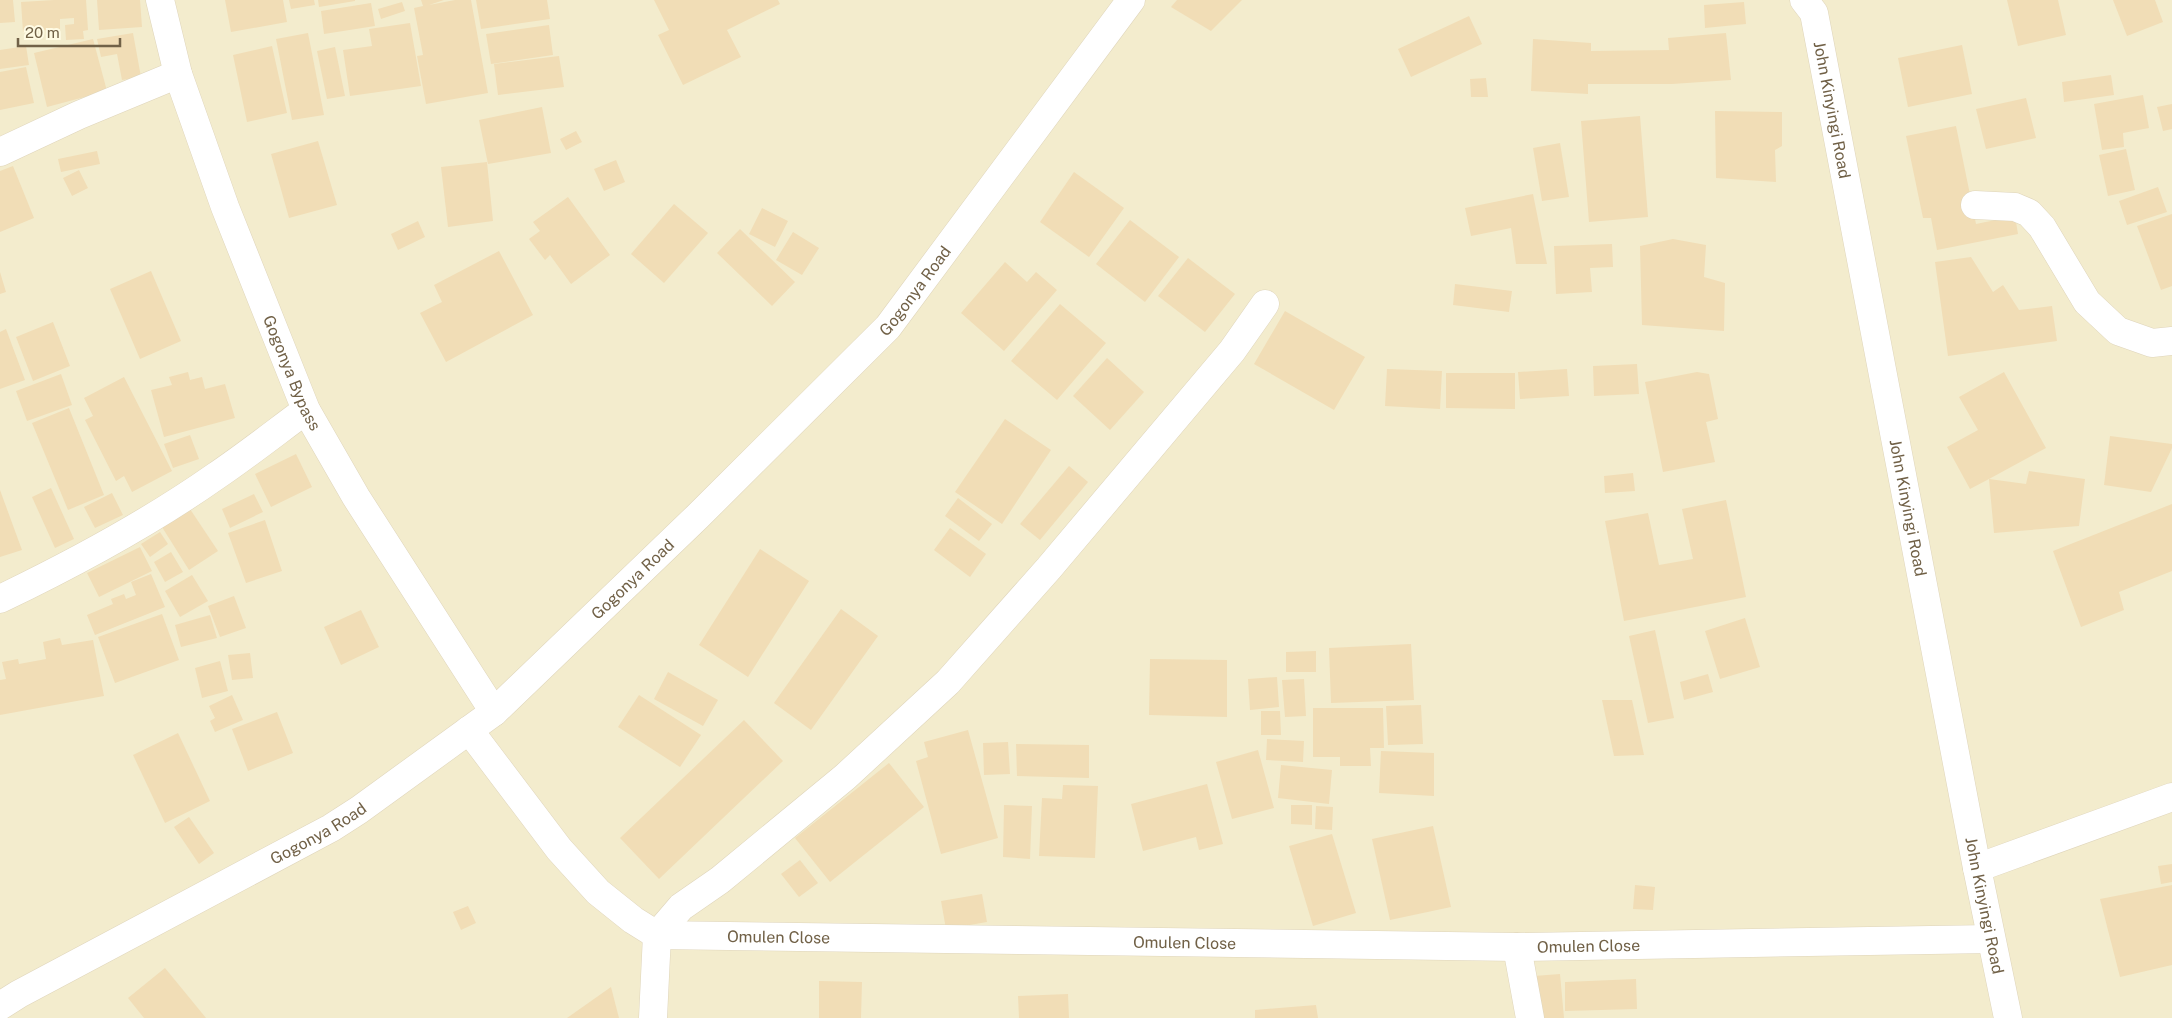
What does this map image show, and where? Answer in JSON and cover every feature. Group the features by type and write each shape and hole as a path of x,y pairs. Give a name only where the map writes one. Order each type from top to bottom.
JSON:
{"street":[{"name":"Gogonya Bypass","path":"160,0 178,74 225,207 306,410 356,497 494,712"},
{"name":"Gogonya Road","path":"0,1006 18,994 330,828 494,712 697,518 888,327 1131,0"},
{"name":"John Kinyingi Road","path":"1804,0 1814,13 1977,868 2008,1018"},
{"path":"0,152 79,115 178,74"},
{"path":"1975,206 2015,208 2029,213 2042,227 2087,302 2118,331 2152,343 2172,341"},
{"path":"653,1018 657,934 681,907 720,880 846,777 948,682 1050,568 1232,351 1265,304"},
{"path":"0,598 45,577 147,521 216,477 306,410"},
{"name":"Omulen Close","path":"469,730 559,849 598,892 633,920 657,934 1518,947 1991,938"},
{"path":"1977,868 2172,797"},
{"path":"1518,947 1530,1018"}],"shaded area":[{"path":"0,0 2172,0 2172,1018 0,1018"}],"building":[{"path":"0,0 13,0 15,22 0,23"},
{"path":"86,0 88,30 83,31 84,39 66,40 65,25 74,24 74,18 60,19 60,29 23,32 21,2"},
{"path":"97,0 140,0 142,27 99,30"},
{"path":"225,0 283,0 287,22 231,32"},
{"path":"289,0 314,0 315,5 291,9"},
{"path":"318,0 355,0 355,1 319,7"},
{"path":"421,0 444,0 429,5 455,0 471,0 488,93 426,104 417,56 423,55 414,8 423,6"},
{"path":"476,0 547,0 550,19 481,29"},
{"path":"654,0 778,0 780,4 727,30 741,57 683,85 658,35 669,30"},
{"path":"1177,0 1242,0 1211,31 1171,7"},
{"path":"2007,0 2058,0 2066,35 2018,46"},
{"path":"2113,0 2155,0 2163,22 2127,36"},
{"path":"402,2 405,11 381,19 378,9"},
{"path":"1744,2 1746,24 1705,28 1704,5"},
{"path":"371,3 375,26 324,34 321,11"},
{"path":"1469,16 1482,44 1411,77 1398,49"},
{"path":"410,23 421,86 350,96 343,50 372,46 369,29"},
{"path":"549,25 553,55 491,64 486,34"},
{"path":"133,33 141,77 122,80 117,54 101,57 97,39"},
{"path":"308,33 324,115 292,120 276,39"},
{"path":"1726,33 1731,80 1672,84 1588,84 1588,94 1531,91 1533,39 1591,43 1591,51 1669,50 1668,38"},
{"path":"93,39 107,91 47,107 34,53"},
{"path":"1962,45 1972,94 1908,107 1898,58"},
{"path":"26,46 29,65 0,69 0,50"},
{"path":"272,46 287,113 247,122 233,55"},
{"path":"335,47 345,96 327,99 317,51"},
{"path":"559,56 564,87 498,95 494,64"},
{"path":"26,67 34,103 0,110 0,72"},
{"path":"2111,75 2114,95 2064,102 2062,82"},
{"path":"1486,78 1488,97 1471,97 1470,79"},
{"path":"2143,95 2149,128 2123,133 2124,147 2102,150 2094,104"},
{"path":"2026,98 2036,138 1986,149 1976,109"},
{"path":"2172,104 2172,129 2163,131 2157,107"},
{"path":"542,107 551,153 488,164 479,120"},
{"path":"1715,111 1782,112 1782,146 1775,150 1776,182 1716,178"},
{"path":"1640,116 1648,217 1589,222 1581,121"},
{"path":"1956,126 1976,224 2015,216 2018,234 1937,250 1931,218 1923,218 1906,136"},
{"path":"576,131 582,142 566,150 560,139"},
{"path":"318,141 337,205 289,218 271,154"},
{"path":"1560,143 1569,197 1542,201 1533,148"},
{"path":"2126,149 2135,190 2108,196 2099,155"},
{"path":"97,151 100,164 61,172 58,159"},
{"path":"616,160 625,182 604,191 594,169"},
{"path":"487,162 493,221 448,227 441,167"},
{"path":"13,166 34,218 0,232 0,171"},
{"path":"79,170 88,188 72,196 63,178"},
{"path":"1074,172 1124,208 1089,257 1040,222"},
{"path":"2158,187 2167,212 2127,225 2119,201"},
{"path":"1533,194 1547,264 1516,264 1511,228 1471,236 1465,208"},
{"path":"568,197 610,255 571,284 550,255 545,260 529,239 540,231 533,222"},
{"path":"674,204 708,233 664,283 631,254"},
{"path":"762,208 788,221 775,247 749,234"},
{"path":"2172,214 2172,286 2161,290 2137,226"},
{"path":"1130,220 1179,257 1145,302 1096,264"},
{"path":"418,221 425,237 398,250 391,234"},
{"path":"740,229 795,282 772,306 717,253"},
{"path":"793,232 819,248 802,275 776,260"},
{"path":"1673,239 1706,245 1704,277 1725,283 1724,331 1642,325 1640,246"},
{"path":"1612,244 1613,267 1590,268 1592,292 1556,294 1554,246"},
{"path":"499,251 533,315 446,362 420,313 442,302 434,285"},
{"path":"1971,257 1993,292 2003,285 2019,310 2052,306 2057,341 1948,356 1935,262"},
{"path":"1188,258 1235,294 1205,332 1158,296"},
{"path":"1005,262 1027,282 1036,272 1057,290 1004,351 961,313"},
{"path":"151,271 181,341 140,359 110,289"},
{"path":"0,272 6,292 0,294"},
{"path":"1455,284 1512,291 1509,312 1453,305"},
{"path":"1060,304 1106,343 1057,400 1011,361"},
{"path":"1285,311 1365,357 1334,410 1254,364"},
{"path":"53,322 70,366 33,381 16,337"},
{"path":"6,329 25,380 0,389 0,332"},
{"path":"1107,358 1144,392 1110,430 1073,396"},
{"path":"1637,364 1639,394 1594,396 1593,366"},
{"path":"1387,369 1442,371 1440,409 1385,406"},
{"path":"1567,369 1569,396 1520,399 1518,372"},
{"path":"188,372 190,380 202,377 205,389 225,384 235,418 164,437 151,390 172,385 169,377"},
{"path":"1697,372 1709,374 1718,419 1706,422 1715,462 1663,472 1645,382"},
{"path":"2004,372 2046,448 1970,489 1947,447 1978,430 1959,397"},
{"path":"1446,373 1515,373 1515,409 1446,408"},
{"path":"61,374 72,405 27,421 16,391"},
{"path":"124,377 172,471 132,492 124,476 116,481 85,420 93,416 84,398"},
{"path":"69,408 104,495 68,510 32,423"},
{"path":"1005,419 1051,450 1002,524 955,492"},
{"path":"190,435 199,459 173,468 164,444"},
{"path":"2110,436 2172,444 2172,448 2151,492 2104,485"},
{"path":"296,454 312,487 271,507 255,474"},
{"path":"1069,466 1088,482 1040,540 1020,524"},
{"path":"2029,471 2085,479 2079,526 1994,533 1989,479 2026,484"},
{"path":"1633,473 1635,491 1605,493 1604,476"},
{"path":"51,488 74,539 55,548 32,497"},
{"path":"0,490 22,550 0,557"},
{"path":"112,493 123,515 95,528 84,507"},
{"path":"254,494 263,512 230,528 222,509"},
{"path":"958,498 992,524 979,541 945,516"},
{"path":"1726,500 1746,597 1624,621 1605,521 1648,513 1659,565 1693,559 1682,509"},
{"path":"2172,504 2172,571 2119,592 2124,610 2081,627 2053,551"},
{"path":"190,509 218,551 189,570 162,527"},
{"path":"265,520 282,571 246,583 228,533"},
{"path":"950,528 986,554 970,577 934,550"},
{"path":"160,532 168,544 150,557 141,544"},
{"path":"140,547 152,571 99,597 87,573"},
{"path":"760,549 809,581 748,677 699,645"},
{"path":"171,552 183,572 165,582 154,562"},
{"path":"151,574 165,607 95,635 87,615 113,604 111,599 124,594 126,599 136,595 131,582"},
{"path":"192,575 208,601 180,617 165,591"},
{"path":"234,596 246,628 220,637 208,606"},
{"path":"841,609 878,636 811,730 774,703"},
{"path":"361,610 379,647 341,665 324,627"},
{"path":"162,614 179,660 115,683 98,637"},
{"path":"210,615 217,638 181,647 175,625"},
{"path":"1745,618 1760,667 1720,679 1705,631"},
{"path":"1655,630 1674,718 1648,723 1629,636"},
{"path":"60,638 62,645 93,640 104,696 0,715 0,680 6,679 2,662 18,659 19,664 46,659 43,642"},
{"path":"1411,644 1414,700 1331,703 1329,648"},
{"path":"1316,651 1316,672 1286,672 1286,652"},
{"path":"250,653 253,678 232,680 228,655"},
{"path":"1150,659 1227,660 1227,717 1149,715"},
{"path":"220,661 228,691 202,698 195,668"},
{"path":"668,672 718,700 703,726 654,699"},
{"path":"1708,674 1713,692 1684,700 1680,682"},
{"path":"1277,677 1279,707 1250,710 1248,679"},
{"path":"1304,679 1306,716 1285,717 1282,680"},
{"path":"232,695 243,720 215,732 210,721 215,718 209,706"},
{"path":"639,695 701,735 680,767 618,727"},
{"path":"1602,700 1632,700 1644,755 1614,756"},
{"path":"1421,705 1423,744 1388,745 1386,706"},
{"path":"1313,708 1383,708 1384,748 1370,748 1371,766 1340,766 1340,757 1313,757"},
{"path":"1261,711 1280,711 1281,735 1261,735"},
{"path":"277,712 293,753 248,771 232,729"},
{"path":"744,720 783,761 659,879 620,838"},
{"path":"968,730 998,838 941,854 916,761 928,757 924,742"},
{"path":"178,733 210,801 165,823 133,755"},
{"path":"1267,739 1304,741 1303,762 1266,760"},
{"path":"1008,742 1010,774 984,775 983,743"},
{"path":"1016,744 1089,745 1089,778 1017,776"},
{"path":"1258,750 1274,808 1232,819 1216,762"},
{"path":"1381,751 1434,753 1434,796 1379,793"},
{"path":"889,763 924,807 830,882 795,838"},
{"path":"1281,765 1332,770 1329,804 1278,798"},
{"path":"1207,784 1223,844 1199,850 1196,837 1143,851 1131,804"},
{"path":"1063,785 1098,786 1095,858 1039,856 1042,798 1062,799"},
{"path":"1004,805 1032,806 1030,859 1003,857"},
{"path":"1291,805 1312,805 1312,825 1291,824"},
{"path":"1316,806 1333,807 1332,830 1315,829"},
{"path":"189,817 214,853 199,864 174,827"},
{"path":"1433,826 1451,907 1390,920 1372,839"},
{"path":"1332,834 1356,913 1313,926 1289,846"},
{"path":"800,860 818,883 799,897 781,874"},
{"path":"2172,864 2172,882 2161,884 2158,866"},
{"path":"1635,885 1655,887 1653,910 1633,909"},
{"path":"2172,885 2172,965 2120,977 2100,899"},
{"path":"982,894 987,922 946,929 941,901"},
{"path":"468,906 476,923 461,930 453,912"},
{"path":"165,968 206,1018 144,1018 128,998"},
{"path":"1560,974 1564,1018 1538,1018 1534,976"},
{"path":"1636,979 1637,1009 1565,1011 1565,982"},
{"path":"819,981 862,982 861,1018 819,1018"},
{"path":"611,987 619,1018 567,1018"},
{"path":"1068,994 1069,1018 1019,1018 1018,996"},
{"path":"1316,1005 1318,1018 1255,1018 1255,1010"}]}
